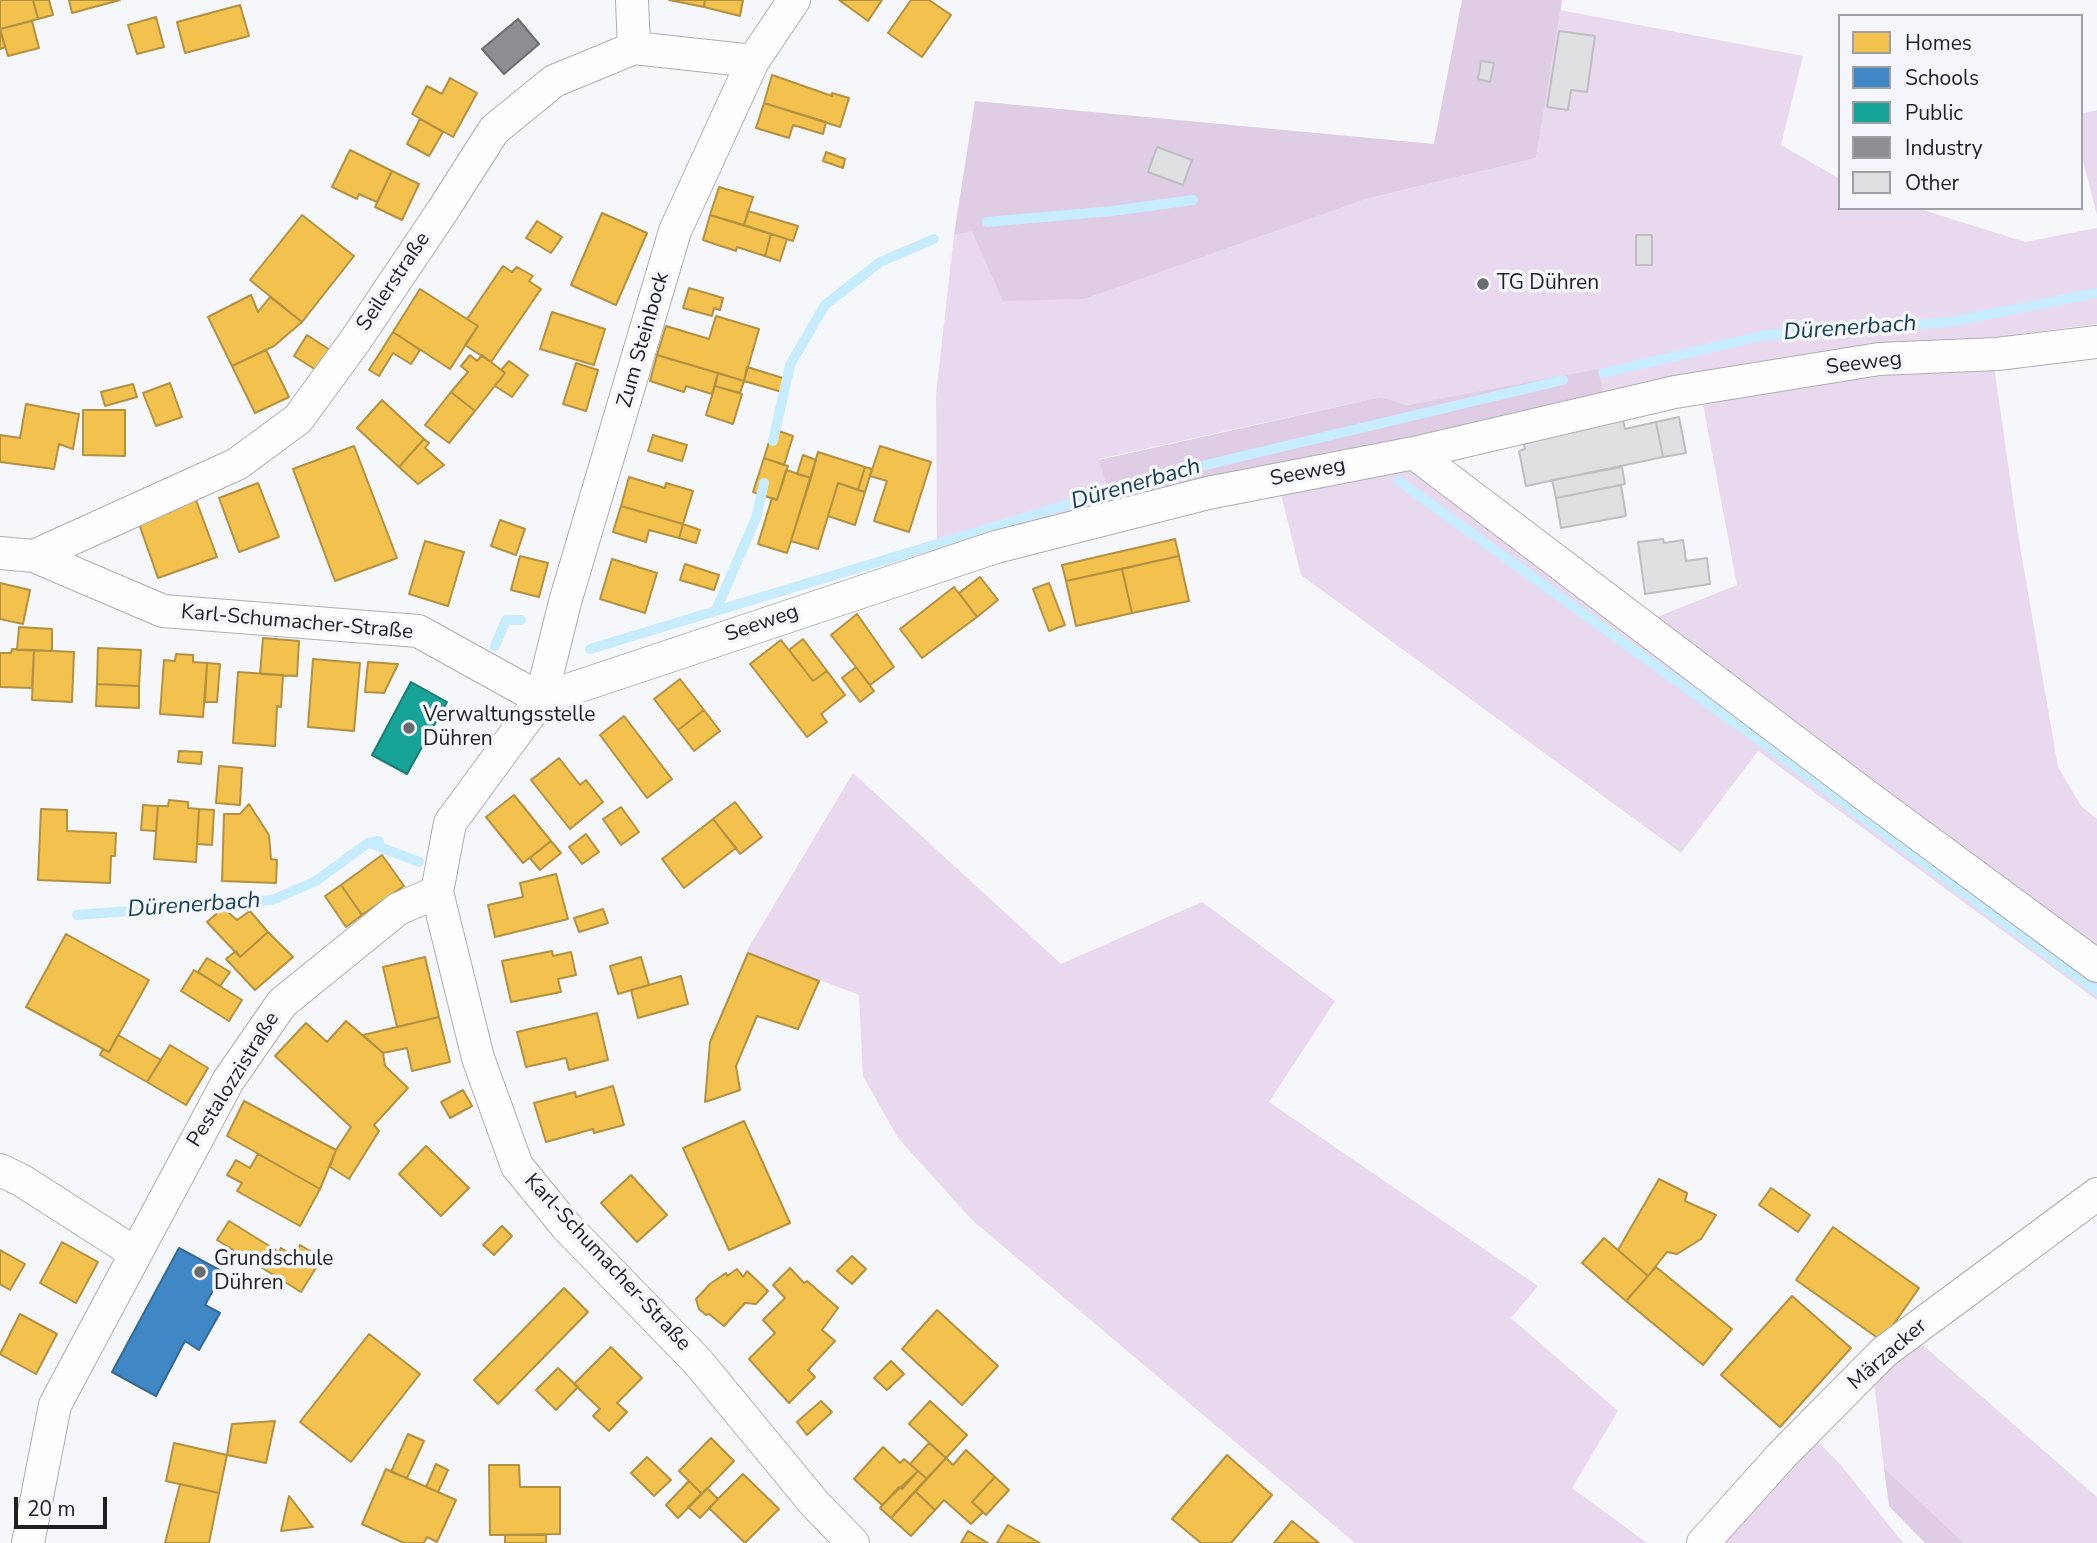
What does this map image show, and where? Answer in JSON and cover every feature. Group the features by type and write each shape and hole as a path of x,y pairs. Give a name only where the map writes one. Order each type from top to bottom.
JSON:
{"street":[{"path":"632,0 634,48"},
{"name":"Zum Steinbock","path":"541,699 565,602 675,231 753,61 794,0"},
{"name":"Seilerstraße","path":"34,556 237,464 298,419 429,232 494,130 554,81 634,48 753,61"},
{"name":"Seeweg","path":"541,699 996,547 1208,493 1414,453 1689,390 1879,359 1997,354 2097,342"},
{"path":"1414,453 1857,789 2097,966"},
{"name":"Karl-Schumacher-Straße","path":"0,553 34,556 163,611 418,631 541,699 450,823 437,892 478,1058 517,1166 566,1226 698,1362 815,1504 853,1543"},
{"name":"Pestalozzistraße","path":"28,1543 55,1405 228,1082 282,1003 398,909 437,892"},
{"path":"0,1170 21,1180 135,1252"},
{"name":"Märzacker","path":"1703,1543 1782,1455 1884,1352 2097,1194"}],"shaded area":[{"path":"1462,0 1562,0 1536,158 1366,199 1085,299 1003,301 972,231 954,235 975,101 1434,144"},
{"path":"1560,10 1803,56 1781,145 1838,178 1838,210 1923,210 2025,242 2097,228 2097,324 1990,338 2019,541 2058,767 2081,806 2097,819 2097,1000 1758,751 1681,853 1301,575 1281,494 1417,464 1627,629 1737,585 1698,378 1604,399 1597,370 1407,405 1381,397 1099,459 1118,524 937,557 936,395 954,235 972,230 1085,299 1366,199 1536,158"},
{"path":"2097,110 2097,215 2083,161 2083,114"},
{"path":"1598,369 1604,399 1118,524 1099,460 1381,397 1407,405"},
{"path":"853,773 1061,964 1202,902 1335,1001 1269,1102 1538,1286 1511,1318 1618,1411 1572,1488 1647,1543 1355,1543 972,1220 898,1138 863,1076 859,995 746,952"},
{"path":"1917,1340 2097,1497 2097,1543 1964,1543 1884,1468 1873,1374"},
{"path":"1814,1438 1840,1464 1903,1543 1721,1543"},
{"path":"1884,1468 1964,1543 1925,1543 1889,1506"}],"building: Homes":[{"path":"0,0 33,0 38,19 0,29"},
{"path":"33,0 49,0 53,15 38,19"},
{"path":"69,0 120,0 72,13"},
{"path":"669,0 705,0 704,7"},
{"path":"705,0 743,0 740,16 704,7"},
{"path":"839,0 882,0 868,21"},
{"path":"911,0 929,0 951,15 922,57 888,33"},
{"path":"240,5 249,36 185,53 177,22"},
{"path":"156,17 164,47 137,54 128,25"},
{"path":"32,21 39,48 8,56 0,29"},
{"path":"0,29 5,47 0,49"},
{"path":"772,75 832,96 832,93 849,98 840,127 764,103"},
{"path":"450,78 477,93 453,137 412,114 427,86 442,94"},
{"path":"764,103 826,122 823,134 793,125 789,138 756,128"},
{"path":"420,119 443,132 429,156 407,144"},
{"path":"350,150 392,171 377,202 359,194 357,199 332,187"},
{"path":"826,152 845,159 843,168 823,161"},
{"path":"392,171 419,184 402,220 375,207"},
{"path":"719,187 753,197 744,225 710,215"},
{"path":"748,211 798,226 793,241 744,225"},
{"path":"602,213 647,233 616,305 571,285"},
{"path":"302,215 354,256 302,322 250,280"},
{"path":"710,215 771,234 765,256 737,247 736,251 703,240"},
{"path":"537,221 562,237 551,253 526,238"},
{"path":"771,234 787,239 780,261 765,256"},
{"path":"503,266 512,272 517,267 533,276 529,281 541,289 491,362 465,345 478,326 467,319"},
{"path":"689,288 723,298 720,310 714,308 712,316 683,308"},
{"path":"420,289 478,326 450,369 393,332"},
{"path":"251,295 258,312 270,297 302,322 274,346 232,366 208,317"},
{"path":"552,312 605,329 594,365 540,349"},
{"path":"716,316 759,329 744,381 657,355 666,326 709,339"},
{"path":"393,332 420,350 411,364 393,353 379,376 369,370"},
{"path":"307,335 330,350 316,370 294,356"},
{"path":"266,350 289,397 255,413 232,366"},
{"path":"470,355 477,361 482,355 505,373 475,411 451,392 468,372 461,366"},
{"path":"657,355 718,373 712,394 686,386 684,392 650,381"},
{"path":"509,361 528,375 512,397 495,386 505,373 501,370"},
{"path":"576,363 598,370 586,411 563,404"},
{"path":"747,367 786,379 782,392 744,381"},
{"path":"718,373 744,381 740,393 715,386"},
{"path":"170,383 182,417 156,426 143,393"},
{"path":"133,384 137,397 105,406 101,392"},
{"path":"715,386 742,394 733,424 706,415"},
{"path":"451,392 475,411 449,443 425,425"},
{"path":"382,400 424,439 399,467 357,428"},
{"path":"26,404 79,414 73,449 59,444 54,469 0,462 0,435 20,438"},
{"path":"83,410 125,410 125,456 83,455"},
{"path":"773,429 793,436 784,465 764,458"},
{"path":"653,435 687,445 682,461 648,451"},
{"path":"424,439 429,443 425,448 444,465 418,484 399,467"},
{"path":"354,446 397,558 335,581 293,469"},
{"path":"880,446 931,462 909,532 874,521 887,481 870,476"},
{"path":"818,452 865,467 858,490 838,483 818,549 791,541"},
{"path":"803,455 816,460 811,478 797,474"},
{"path":"764,458 788,466 777,500 753,492"},
{"path":"865,467 872,469 865,492 858,490"},
{"path":"786,470 811,478 787,553 758,544 772,498 777,500"},
{"path":"629,477 665,488 666,483 693,491 683,524 621,506"},
{"path":"258,483 279,537 239,552 219,498"},
{"path":"838,483 865,492 855,525 828,516"},
{"path":"196,500 217,557 158,578 138,521"},
{"path":"621,506 683,524 679,538 649,530 646,542 613,532"},
{"path":"500,520 525,529 516,555 491,546"},
{"path":"683,524 700,530 696,543 679,538"},
{"path":"1175,539 1179,556 1066,581 1062,565"},
{"path":"425,541 464,552 448,606 409,594"},
{"path":"520,556 548,563 539,597 511,590"},
{"path":"1179,556 1189,601 1132,613 1122,569"},
{"path":"612,559 657,573 645,613 600,599"},
{"path":"685,564 719,575 714,590 680,580"},
{"path":"1122,569 1132,613 1076,626 1066,581"},
{"path":"980,577 998,600 977,617 959,593"},
{"path":"0,583 30,590 23,624 0,619"},
{"path":"1049,583 1065,625 1049,631 1033,589"},
{"path":"954,587 977,617 922,658 900,629"},
{"path":"857,614 894,667 870,685 831,635"},
{"path":"19,627 52,629 52,651 17,650"},
{"path":"263,638 299,641 297,676 260,674"},
{"path":"803,639 827,671 813,681 789,650"},
{"path":"781,640 813,681 827,671 845,695 821,714 827,722 807,737 750,664"},
{"path":"98,648 141,650 139,686 97,684"},
{"path":"12,649 34,650 32,688 0,687 0,653 11,653"},
{"path":"34,650 74,652 72,702 32,700"},
{"path":"176,654 193,655 193,662 207,663 203,717 160,714 164,660 175,661"},
{"path":"313,659 360,663 354,731 308,727"},
{"path":"368,662 398,664 384,693 365,692"},
{"path":"207,663 220,664 217,702 205,702"},
{"path":"856,667 874,691 860,702 842,678"},
{"path":"238,672 283,675 281,707 277,706 275,746 233,743"},
{"path":"680,679 704,710 678,730 654,699"},
{"path":"97,684 139,686 139,708 96,706"},
{"path":"704,710 720,731 694,751 678,730"},
{"path":"624,716 672,779 647,798 600,735"},
{"path":"179,751 202,752 201,764 178,762"},
{"path":"559,758 580,785 586,780 603,802 570,829 531,780"},
{"path":"219,766 242,768 240,805 216,803"},
{"path":"514,795 551,841 523,863 486,817"},
{"path":"169,800 188,802 188,808 199,809 196,862 154,859 158,806 168,806"},
{"path":"735,802 762,837 740,854 713,819"},
{"path":"249,804 269,835 271,859 277,860 276,883 222,881 224,814 240,814"},
{"path":"143,805 158,806 156,831 141,830"},
{"path":"621,807 639,832 621,845 603,819"},
{"path":"41,809 67,810 67,831 116,833 115,856 111,856 110,883 38,880"},
{"path":"199,809 214,810 212,845 197,844"},
{"path":"713,819 736,848 684,888 662,859"},
{"path":"586,834 599,852 582,864 569,847"},
{"path":"551,841 561,853 540,870 530,858"},
{"path":"382,855 404,886 362,915 341,885"},
{"path":"556,874 568,919 495,937 488,905 523,897 520,883"},
{"path":"341,885 362,915 346,927 325,896"},
{"path":"223,908 237,920 250,911 268,932 240,957 207,922"},
{"path":"603,909 608,923 579,932 574,918"},
{"path":"268,932 293,957 255,990 226,959 236,951 240,957"},
{"path":"66,934 149,980 109,1052 26,1007"},
{"path":"552,951 553,956 571,952 576,975 558,979 561,992 511,1002 502,961"},
{"path":"748,953 819,981 798,1029 757,1016 736,1066 740,1090 705,1102 710,1042"},
{"path":"425,957 439,1017 397,1027 383,967"},
{"path":"641,957 649,985 618,994 610,966"},
{"path":"207,958 230,972 220,986 198,972"},
{"path":"194,970 242,1000 229,1021 181,991"},
{"path":"681,976 688,1004 638,1018 631,990"},
{"path":"597,1013 608,1060 569,1070 566,1058 526,1067 517,1032"},
{"path":"439,1017 450,1062 412,1071 407,1048 383,1053 363,1035"},
{"path":"346,1021 383,1053 385,1066 408,1088 374,1125 379,1131 349,1179 330,1167 336,1150 351,1127 275,1056 306,1023 327,1042"},
{"path":"118,1035 161,1060 147,1082 100,1055 103,1049 109,1052"},
{"path":"170,1045 208,1068 186,1105 147,1082"},
{"path":"613,1086 624,1125 594,1133 593,1129 546,1142 534,1103 575,1092 576,1097"},
{"path":"463,1090 472,1106 450,1118 441,1102"},
{"path":"244,1101 336,1150 320,1189 227,1136"},
{"path":"744,1121 790,1223 729,1250 683,1148"},
{"path":"426,1146 469,1188 441,1216 399,1174"},
{"path":"258,1154 320,1189 300,1226 237,1191 242,1183 227,1175 236,1160 250,1168"},
{"path":"631,1175 667,1215 637,1242 601,1203"},
{"path":"1659,1179 1687,1193 1685,1201 1716,1215 1701,1239 1677,1254 1667,1252 1648,1276 1618,1250"},
{"path":"1771,1188 1810,1215 1798,1232 1759,1205"},
{"path":"229,1221 279,1252 281,1248 294,1256 300,1245 322,1258 301,1292 217,1240"},
{"path":"502,1226 512,1236 494,1255 483,1245"},
{"path":"1833,1227 1919,1288 1882,1341 1796,1280"},
{"path":"1604,1238 1648,1276 1626,1301 1582,1263"},
{"path":"62,1242 98,1262 76,1303 40,1283"},
{"path":"0,1250 25,1264 10,1290 0,1284"},
{"path":"852,1256 866,1269 852,1284 837,1271"},
{"path":"1656,1267 1732,1329 1703,1365 1626,1301"},
{"path":"790,1268 804,1283 807,1281 838,1308 822,1330 835,1341 808,1370 815,1377 789,1403 749,1359 775,1333 763,1320 785,1298 773,1285"},
{"path":"737,1269 743,1277 747,1271 768,1291 756,1304 745,1303 724,1326 699,1309 696,1299 710,1284"},
{"path":"564,1288 588,1312 498,1404 474,1380"},
{"path":"1792,1296 1851,1348 1780,1427 1721,1375"},
{"path":"937,1310 998,1366 962,1405 902,1349"},
{"path":"20,1314 57,1334 36,1374 0,1354"},
{"path":"369,1334 420,1374 351,1462 300,1422"},
{"path":"611,1347 642,1378 617,1403 627,1412 609,1431 593,1416 600,1409 574,1384"},
{"path":"891,1361 904,1374 887,1390 874,1378"},
{"path":"558,1368 578,1387 556,1410 536,1390"},
{"path":"821,1401 832,1412 807,1435 797,1422"},
{"path":"930,1401 967,1435 946,1458 909,1424"},
{"path":"275,1421 266,1463 227,1455 232,1424"},
{"path":"408,1434 424,1441 407,1478 391,1472"},
{"path":"711,1438 734,1461 702,1494 679,1471"},
{"path":"174,1443 227,1455 219,1493 166,1481"},
{"path":"929,1443 946,1458 927,1479 910,1464"},
{"path":"883,1447 900,1463 904,1459 918,1471 882,1505 854,1479"},
{"path":"966,1450 995,1477 972,1502 983,1512 971,1524 944,1500 935,1510 915,1491 946,1458 953,1465"},
{"path":"1227,1455 1272,1495 1231,1543 1201,1543 1172,1519"},
{"path":"647,1457 671,1480 654,1496 631,1473"},
{"path":"436,1464 448,1470 438,1492 426,1487"},
{"path":"489,1465 519,1465 520,1487 560,1487 560,1534 490,1535"},
{"path":"386,1469 456,1500 437,1542 427,1537 424,1543 404,1543 362,1524"},
{"path":"918,1471 927,1479 891,1518 880,1508"},
{"path":"743,1474 779,1509 745,1543 709,1508"},
{"path":"995,1477 1009,1490 986,1515 972,1502"},
{"path":"689,1481 702,1494 678,1518 666,1505"},
{"path":"180,1484 219,1493 209,1543 165,1543"},
{"path":"707,1488 718,1499 700,1518 688,1507"},
{"path":"915,1491 935,1510 911,1536 891,1518"},
{"path":"289,1496 313,1527 281,1531"},
{"path":"1292,1521 1319,1543 1274,1543"},
{"path":"1008,1525 1040,1543 997,1543"},
{"path":"968,1531 988,1543 961,1543"},
{"path":"505,1535 546,1535 546,1543 505,1543"}],"building: Schools":[{"path":"179,1248 223,1272 205,1305 220,1313 199,1350 185,1341 156,1396 112,1372"}],"building: Public":[{"name":"Verwaltungsstelle Dühren","path":"411,682 447,702 407,774 372,755"}],"building: Industry":[{"path":"518,19 539,44 504,74 482,49"}],"building: Other":[{"path":"1559,31 1595,36 1587,92 1571,90 1568,110 1547,107"},
{"path":"1481,61 1494,63 1490,82 1478,79"},
{"path":"1157,147 1192,160 1183,185 1148,172"},
{"path":"1636,235 1652,235 1652,265 1636,265"},
{"path":"1679,417 1686,453 1663,457 1656,422"},
{"path":"1623,420 1625,429 1656,422 1663,457 1526,486 1519,451 1525,449 1523,441"},
{"path":"1622,467 1625,484 1556,498 1552,480"},
{"path":"1621,485 1626,516 1561,528 1556,498"},
{"path":"1663,539 1664,543 1683,540 1686,561 1707,558 1710,584 1645,594 1638,542"}],"waterway":[{"name":"Dürenerbach","path":"987,222 1112,211 1193,200"},
{"name":"Dürenerbach","path":"773,441 790,365 825,305 880,262 934,239"},
{"name":"Dürenerbach","path":"1604,373 1765,335 1950,322 2097,293"},
{"name":"Dürenerbach","path":"590,649 1172,473 1563,380"},
{"path":"1399,481 1766,745 2097,991"},
{"name":"Dürenerbach","path":"716,610 756,518 764,483"},
{"name":"Dürenerbach","path":"495,646 506,620 521,620"},
{"name":"Dürenerbach","path":"77,915 272,900 316,881 368,843 379,841"},
{"path":"370,843 419,862"}],"place":[{"name":"TG Dühren","path":"1483,284"},
{"name":"Verwaltungsstelle Dühren","path":"409,728"},
{"name":"Grundschule Dühren","path":"200,1272"}]}
